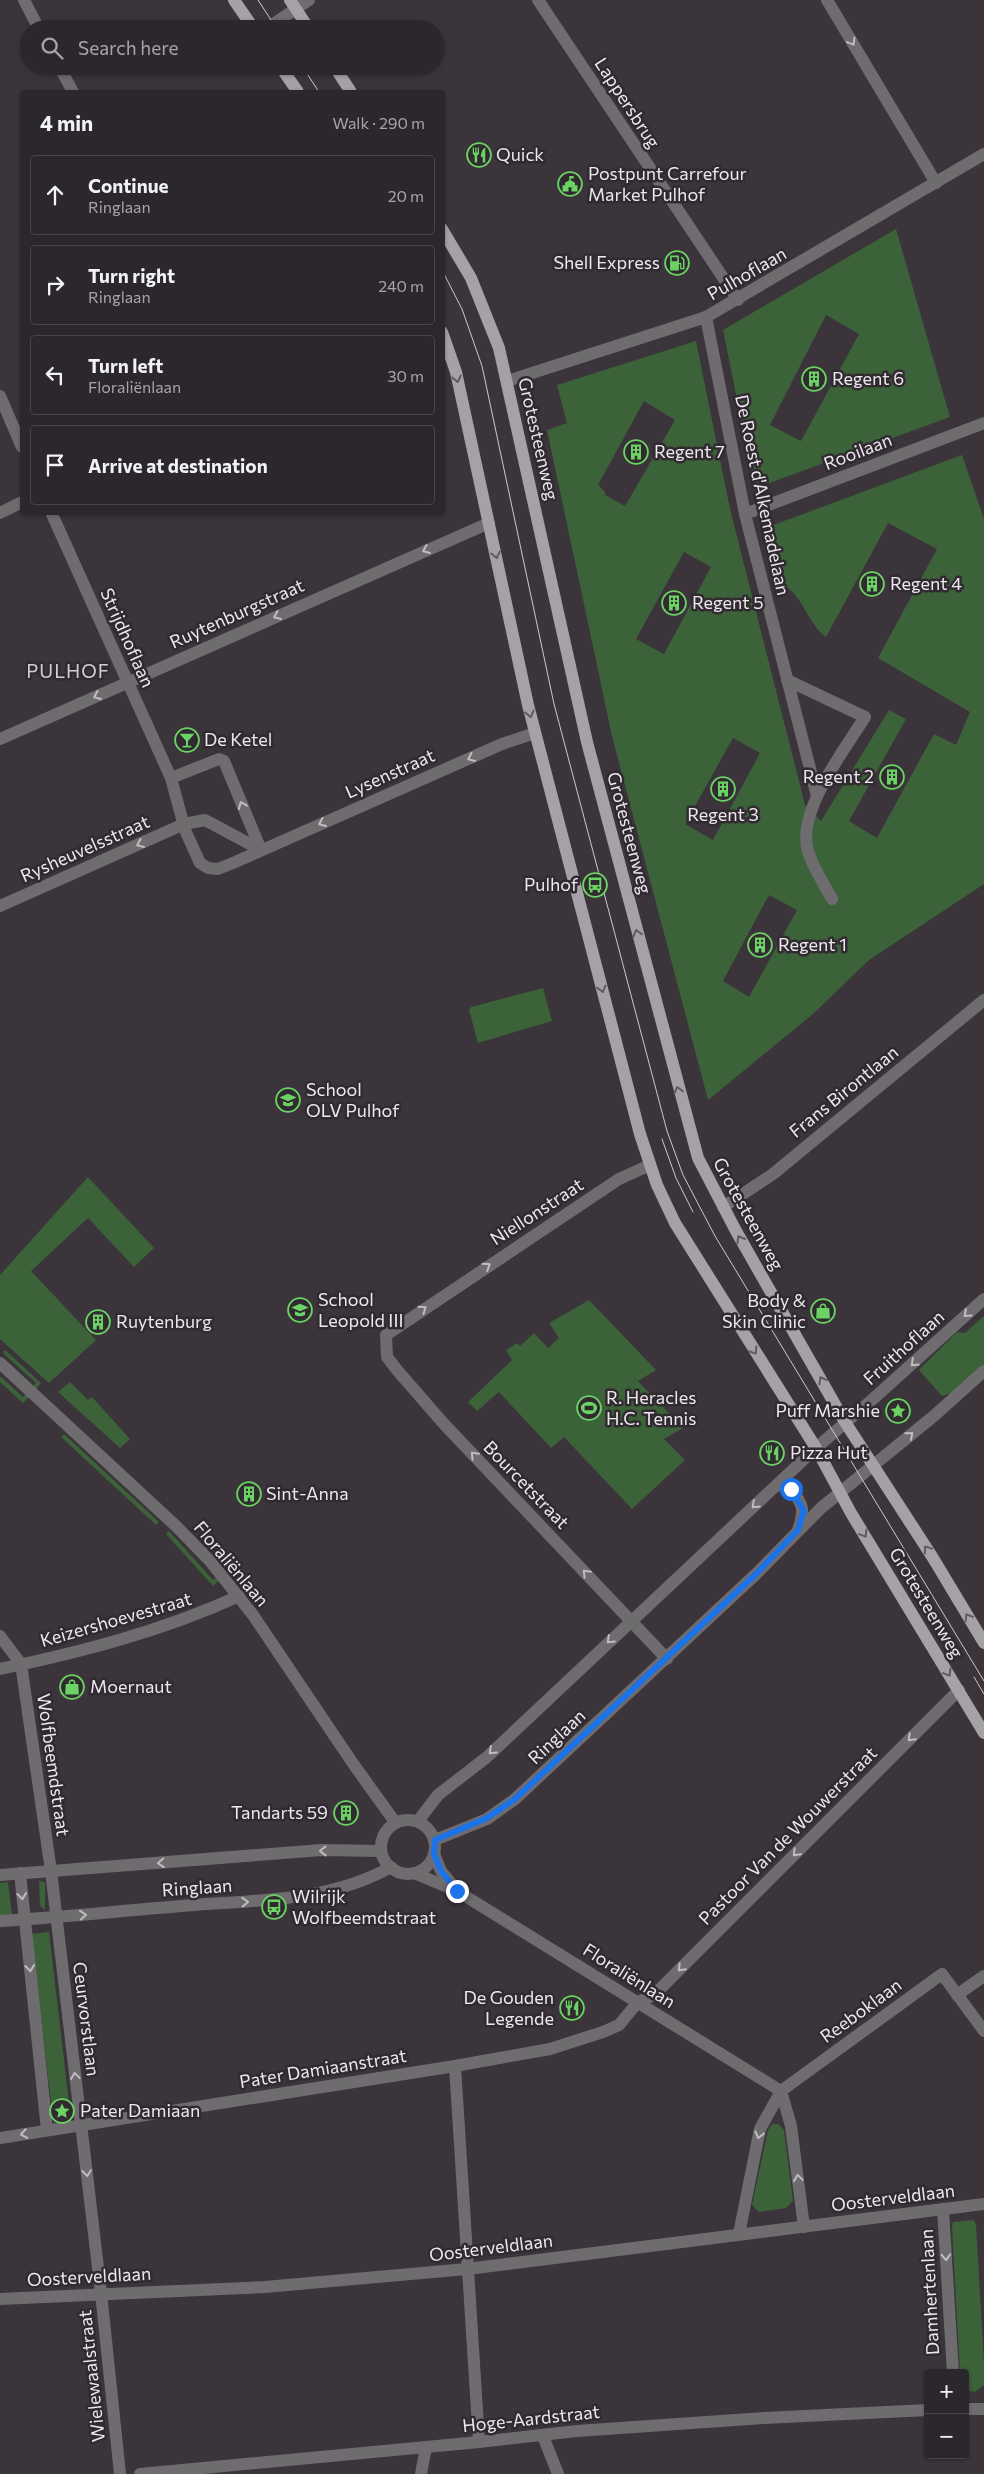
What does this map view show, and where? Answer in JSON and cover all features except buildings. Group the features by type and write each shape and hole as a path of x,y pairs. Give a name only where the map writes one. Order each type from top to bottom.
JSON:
{"main road":[{"path":"234,0 248,20"},
{"path":"293,4 303,20"},
{"path":"286,75 297,90"},
{"path":"340,75 350,90"},
{"name":"Grotesteenweg","path":"445,234 459,256 480,298 496,340 507,381 587,742 682,1107 698,1158 723,1207 846,1422 933,1558 984,1643"},
{"path":"445,341 456,372 534,733 650,1166 675,1223 816,1448"},
{"name":"Grotesteenweg","path":"816,1448 839,1492 984,1733"}],"street":[{"path":"24,0 34,20"},
{"path":"276,20 293,4 310,0"},
{"name":"Lappersbrug","path":"538,0 738,300"},
{"path":"828,0 936,183"},
{"path":"64,75 72,90"},
{"name":"Pulhoflaan","path":"507,381 706,317 738,300 984,154"},
{"name":"De Roest d'Alkemadelaan","path":"706,317 745,514 817,796"},
{"path":"0,396 20,442"},
{"name":"Rooilaan","path":"745,514 984,423"},
{"path":"0,513 20,503"},
{"name":"Strijdhoflaan","path":"53,515 171,778 184,824 200,863 208,868"},
{"name":"Ruytenburgstraat","path":"0,739 490,523"},
{"path":"787,680 865,716 817,796 806,830 808,851 832,899"},
{"name":"Lysenstraat","path":"208,868 218,869 502,744 534,733"},
{"path":"171,778 219,759 224,760 260,850"},
{"path":"184,824 204,820 260,850"},
{"name":"Rysheuvelsstraat","path":"0,906 184,824"},
{"name":"Frans Birontlaan","path":"723,1207 773,1174 984,1000"},
{"name":"Niellonstraat","path":"398,1370 387,1358 386,1335 446,1293 619,1179 650,1166"},
{"name":"Fruithoflaan","path":"816,1448 984,1299"},
{"name":"Floraliënlaan","path":"0,1363 177,1527 239,1596 395,1822"},
{"name":"Bourcetstraat","path":"398,1370 444,1424 631,1621"},
{"path":"872,1465 935,1415 984,1371"},
{"name":"Ringlaan","path":"418,1821 438,1795 487,1757 816,1448"},
{"name":"Ringlaan","path":"435,1840 487,1818 515,1799 667,1659 756,1574 798,1530 872,1465"},
{"path":"777,1485 790,1487 803,1507 804,1514 798,1530"},
{"name":"Keizershoevestraat","path":"0,1669 125,1639 201,1614 239,1596"},
{"path":"631,1621 667,1659"},
{"path":"0,1636 22,1664"},
{"name":"Wolfbeemdstraat","path":"22,1664 56,1917"},
{"name":"Pastoor Van de Wouwerstraat","path":"638,2002 654,1995 959,1690"},
{"path":"418,1821 431,1832 435,1840 434,1854 426,1866 414,1873 399,1872 391,1867 382,1851 383,1838 395,1822 418,1821"},
{"name":"Ringlaan","path":"0,1875 322,1850 382,1851"},
{"name":"Floraliënlaan","path":"434,1854 441,1871 457,1891"},
{"name":"Ringlaan","path":"0,1922 294,1898 346,1887 367,1880 391,1867"},
{"path":"20,1873 48,2130"},
{"name":"Floraliënlaan","path":"414,1873 457,1891 781,2092"},
{"name":"Ceurvorstlaan","path":"56,1917 81,2125"},
{"name":"Reeboklaan","path":"781,2092 942,1974 957,1995"},
{"path":"983,2027 957,1995 984,1976"},
{"name":"Pater Damiaanstraat","path":"0,2138 455,2066 550,2049 619,2025 638,2002"},
{"path":"455,2066 480,2442"},
{"path":"781,2092 791,2126 804,2227"},
{"path":"739,2234 760,2129 781,2092"},
{"name":"Wielewaalstraat","path":"81,2125 120,2474"},
{"name":"Oosterveldlaan","path":"0,2299 265,2287 467,2269 984,2204"},
{"name":"Damhertenlaan","path":"943,2209 953,2369"},
{"name":"Hoge-Aardstraat","path":"140,2474 180,2472 577,2431 764,2418 924,2410"},
{"path":"969,2410 984,2410"},
{"path":"543,2436 558,2474"},
{"path":"421,2474 426,2447"}],"green space":[{"path":"896,229 950,417 761,486 754,483 723,330","holes":["826,315 859,334 801,441 770,425"]},
{"path":"696,341 730,509 805,805 821,821 889,710 906,719 849,821 877,838 934,734 956,745 970,712 878,658 937,549 888,523 826,637 819,631 792,592 785,586 777,583 764,534 768,527 962,455 984,519 984,884 869,960 813,1014 708,1100 612,736 547,430 567,423 557,385","holes":["644,401 675,420 625,506 605,495 605,492 598,485","684,552 711,567 664,654 636,639","733,738 760,753 713,840 685,824","769,895 797,910 749,997 723,981"]},
{"path":"543,988 552,1021 478,1043 469,1010 471,1007"},
{"path":"88,1177 154,1248 134,1267 88,1218 31,1271 96,1340 49,1383 0,1339 0,1275"},
{"name":"R. Heracles H.C. Tennis","path":"589,1300 656,1370 638,1381 683,1428 664,1439 685,1460 632,1509 564,1437 551,1448 499,1392 477,1411 468,1402 512,1360 506,1350 517,1343 520,1346 534,1333 548,1348 559,1338 549,1323"},
{"path":"984,1316 984,1365 952,1393 942,1396 919,1370 957,1332 965,1333"},
{"path":"5,1350 41,1383 36,1389 33,1386 36,1383 3,1353"},
{"path":"0,1376 23,1397 26,1394 29,1397 23,1403 0,1382"},
{"path":"70,1382 88,1400 92,1397 130,1439 120,1448 58,1392"},
{"path":"64,1434 159,1522 156,1525 61,1437"},
{"path":"169,1531 213,1580 215,1578 218,1581 213,1586 166,1534"},
{"path":"39,1881 45,1882 45,1910 40,1906"},
{"path":"8,1882 12,1915 0,1915 0,1883"},
{"path":"49,1932 70,2111 63,2119 54,2116 52,2110 31,1934"},
{"path":"772,2124 778,2124 784,2130 793,2201 786,2208 759,2212 752,2205 768,2130"},
{"path":"974,2220 976,2225 984,2385 975,2392 969,2391 969,2369 960,2369 953,2222"}],"tram line":[{"path":"258,0 271,20"},
{"path":"308,75 318,90"},
{"path":"445,276 462,309 482,366 554,704 667,1131 683,1175 715,1236 984,1681"},
{"path":"662,1139 676,1178 693,1212"},
{"path":"974,1677 984,1694"}],"place":[{"name":"Quick","path":"479,155"},
{"name":"Postpunt Carrefour Market Pulhof","path":"570,184"},
{"name":"Shell Express","path":"677,263"},
{"name":"Regent 6","path":"814,379"},
{"name":"Regent 7","path":"636,452"},
{"name":"Regent 4","path":"872,584"},
{"name":"Regent 5","path":"674,603"},
{"name":"De Ketel","path":"187,740"},
{"name":"Regent 2","path":"892,777"},
{"name":"Regent 3","path":"723,789"},
{"name":"Pulhof","path":"595,885"},
{"name":"Regent 1","path":"760,945"},
{"name":"School OLV Pulhof","path":"288,1100"},
{"name":"School Leopold III","path":"300,1310"},
{"name":"Body & Skin Clinic","path":"823,1311"},
{"name":"Ruytenburg","path":"98,1322"},
{"name":"R. Heracles H.C. Tennis","path":"589,1408"},
{"name":"Puff Marshie","path":"898,1411"},
{"name":"Pizza Hut","path":"772,1453"},
{"name":"Sint-Anna","path":"249,1494"},
{"name":"Moernaut","path":"72,1687"},
{"name":"Tandarts 59","path":"346,1813"},
{"name":"Wilrijk Wolfbeemdstraat","path":"274,1907"},
{"name":"De Gouden Legende","path":"572,2008"},
{"name":"Pater Damiaan","path":"62,2111"}],"district":[{"name":"PULHOF","path":"68,671"}],"route":[{"path":"457,1891 441,1871 434,1854 435,1840 487,1818 515,1799 756,1574 798,1530 804,1511 791,1489"}]}
